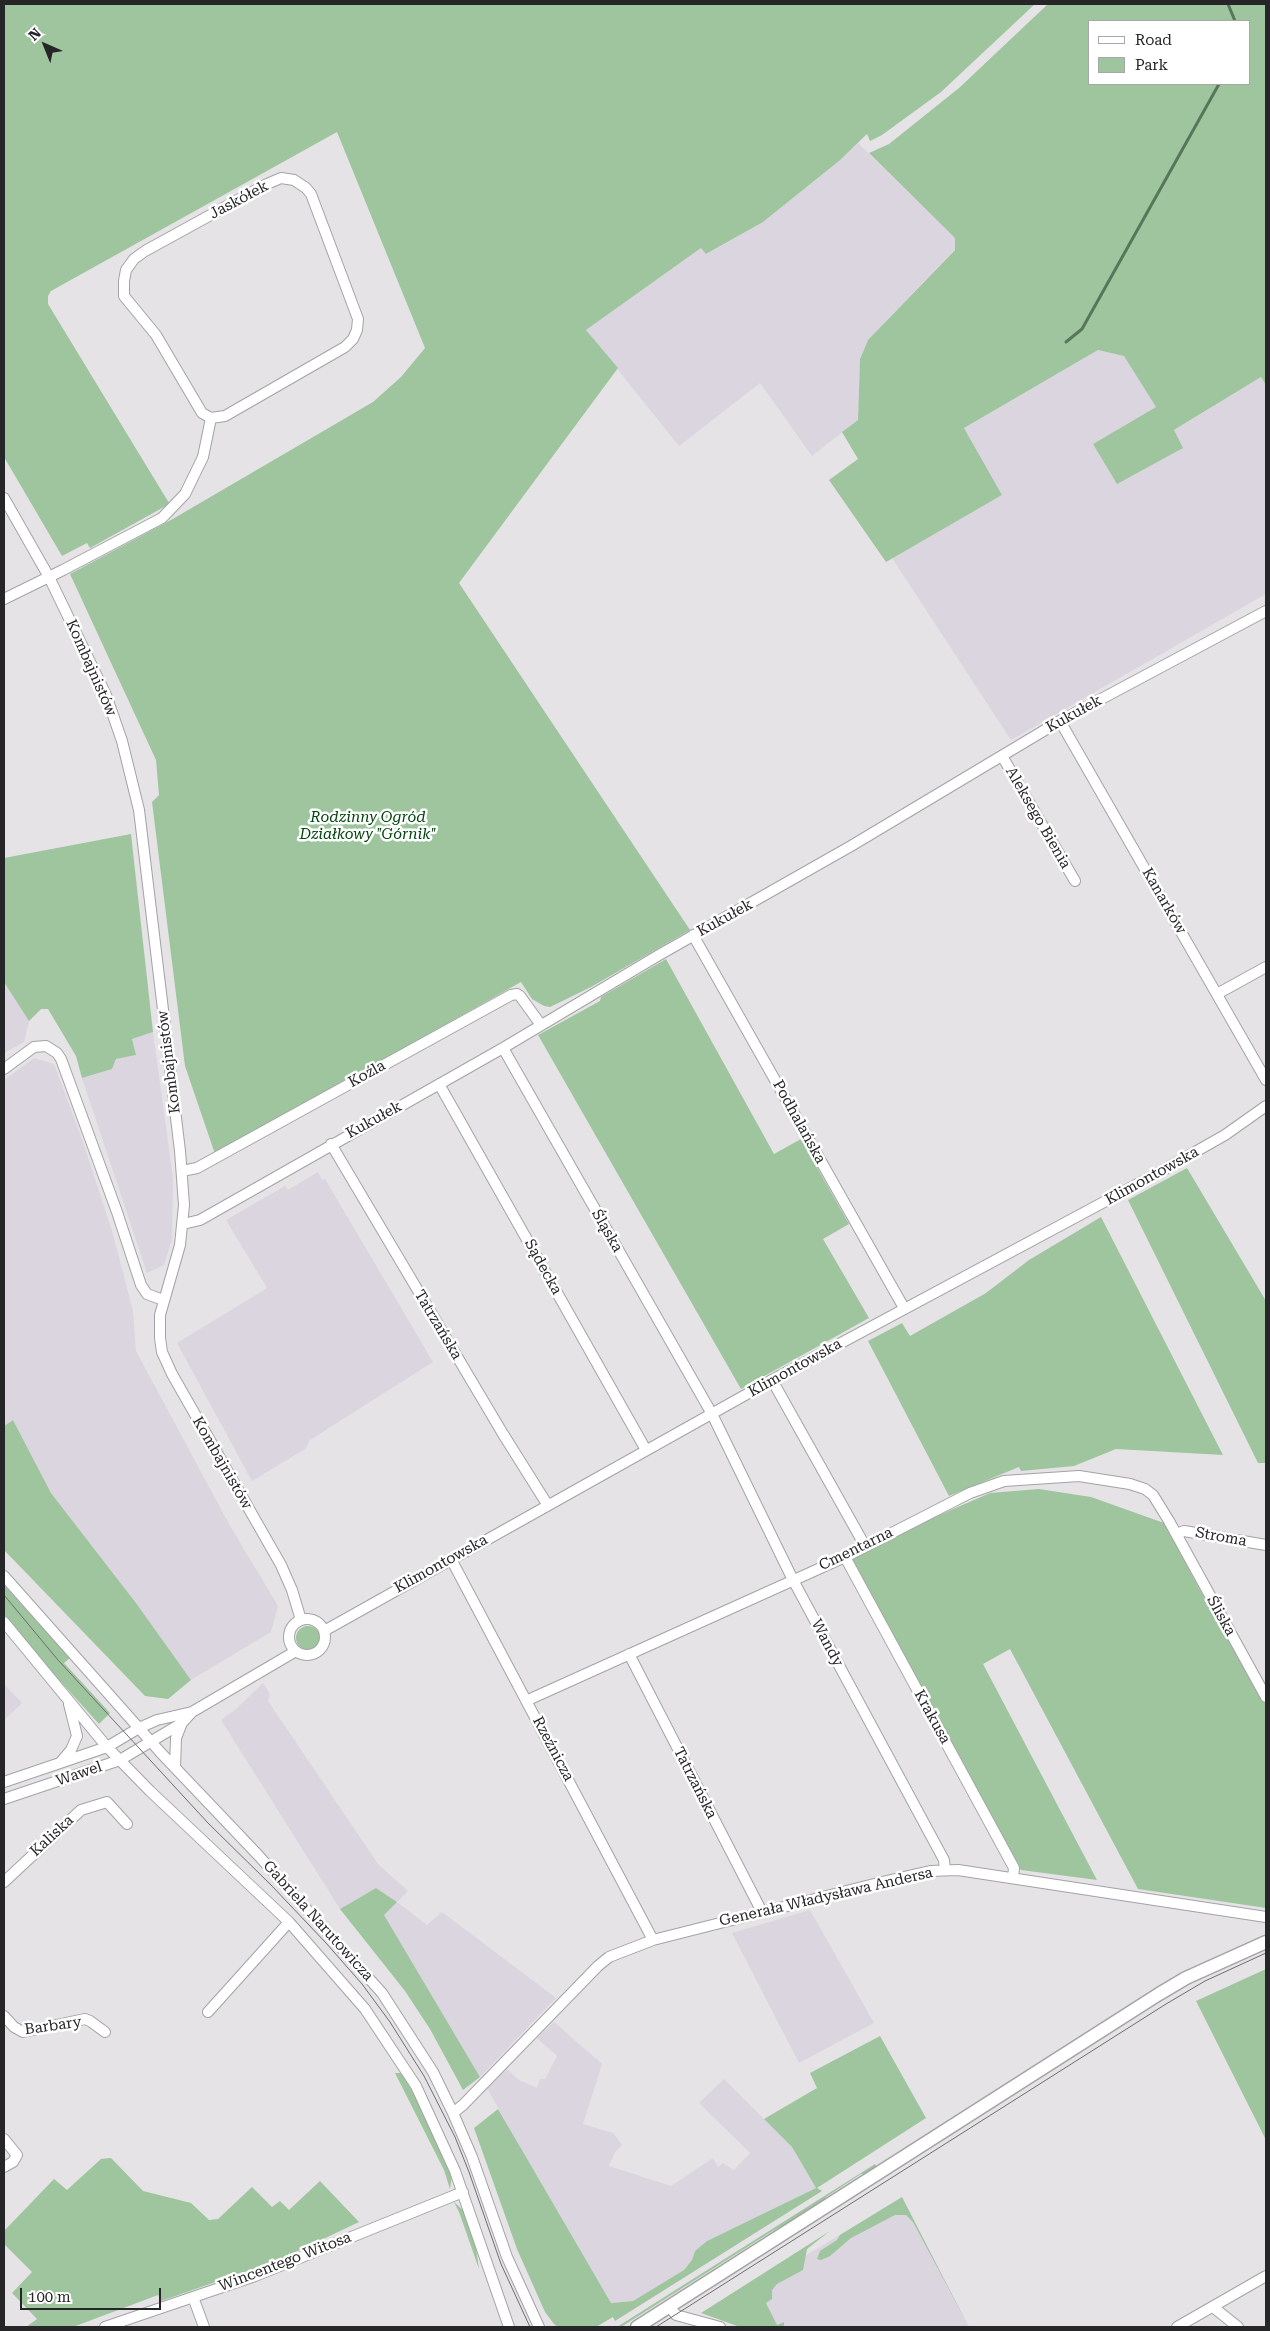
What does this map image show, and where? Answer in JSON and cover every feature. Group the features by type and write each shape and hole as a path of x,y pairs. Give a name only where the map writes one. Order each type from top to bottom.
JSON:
{"main road":[{"path":"636,2327 1159,1994 1186,1978 1266,1942"}],"street":[{"name":"Jaskółek","path":"281,178 294,180 311,194 358,319 357,330 353,339 345,347 225,416 211,418 202,412 156,335 124,296 126,270 134,259 145,251 267,184 281,178"},
{"path":"4,599 162,518 173,510 195,477 203,457 211,418"},
{"name":"Kombajnistów","path":"4,498 49,577 106,695 122,741 137,801 182,1171 183,1224 178,1252 163,1300 160,1338 166,1362 281,1565 290,1584 301,1620"},
{"name":"Kukułek","path":"183,1224 200,1220 503,1048 693,935 851,846 1060,721 1266,611"},
{"name":"Kanarków","path":"1060,721 1266,1080"},
{"name":"Aleksego Bienia","path":"1002,756 1074,880"},
{"name":"Podhalańska","path":"693,935 904,1308"},
{"path":"1218,994 1266,967"},
{"name":"Koźla","path":"182,1171 197,1168 511,995 517,994 520,996 541,1025"},
{"path":"4,1068 34,1047 46,1046 57,1053 62,1059 141,1285 147,1294 163,1300"},
{"name":"Śląska","path":"503,1048 712,1414"},
{"name":"Sądecka","path":"439,1084 646,1450"},
{"name":"Klimontowska","path":"324,1631 547,1504 772,1380 1158,1173 1225,1135 1266,1106"},
{"name":"Tatrzańska","path":"331,1144 502,1434 547,1504"},
{"path":"772,1380 865,1546"},
{"name":"Wandy","path":"712,1414 793,1580 944,1860 945,1870"},
{"name":"Cmentarna","path":"528,1700 845,1557 970,1492 1004,1481 1041,1477 1081,1476 1114,1480 1145,1489 1159,1504 1176,1534"},
{"name":"Stroma","path":"1176,1534 1184,1531 1266,1545"},
{"name":"Śliska","path":"1176,1534 1266,1697"},
{"name":"Krakusa","path":"845,1557 1014,1868 1013,1878"},
{"name":"Rzeźnicza","path":"451,1559 528,1700 653,1940"},
{"name":"Gabriela Narutowicza","path":"4,1576 150,1742 258,1855 382,1993 433,2072 453,2113 472,2157 507,2258 539,2327"},
{"path":"301,1620 315,1621 324,1631 323,1645 316,1653 305,1655 296,1651 290,1643 289,1634 293,1625 301,1620"},
{"name":"Gabriela Narutowicza","path":"4,1622 107,1747 289,1922 365,2009 402,2063 420,2095 455,2171 509,2327"},
{"path":"175,1768 176,1738 182,1723 192,1712 296,1651"},
{"name":"Tatrzańska","path":"629,1654 762,1912"},
{"name":"Gabriela Narutowicza","path":"58,1765 71,1750 77,1736 68,1701"},
{"path":"139,1728 164,1718 192,1712"},
{"name":"Wawel","path":"4,1799 120,1760 182,1723"},
{"name":"Wawel","path":"4,1782 107,1747 139,1728"},
{"name":"Kaliska","path":"4,1882 81,1810 106,1802 127,1824"},
{"name":"Generała Władysława Andersa","path":"453,2113 609,1957 653,1940 882,1882 930,1871 945,1870 1013,1878 1266,1917"},
{"path":"208,2012 289,1922"},
{"name":"Barbary","path":"4,2016 14,2027 23,2032 85,2019 105,2032"},
{"path":"4,2139 17,2155 13,2162 4,2167"},
{"name":"Wincentego Witosa","path":"105,2327 255,2276 463,2192"},
{"path":"1177,2327 1266,2276"},
{"path":"194,2297 204,2327"},
{"path":"669,2306 676,2315 720,2327"},
{"path":"1213,2306 1238,2327"}],"shaded area":[{"path":"858,143 955,238 955,249 868,340 860,359 858,420 812,456 760,383 679,446 586,330 701,248 707,254 763,222 839,161"},
{"path":"1098,350 1124,355 1156,407 1093,444 1183,448 1173,431 1261,377 1266,385 1266,594 1011,740 892,558 1002,495 964,428"},
{"path":"4,975 6,984 29,1021 24,1042 4,1053"},
{"path":"153,1032 173,1178 172,1239 164,1265 147,1273 82,1078 112,1069 116,1059 136,1055 132,1039"},
{"path":"34,1058 54,1064 82,1139 112,1231 133,1311 136,1351 229,1524 278,1606 271,1632 191,1680 136,1603 51,1493 13,1420 4,1426 4,1080"},
{"path":"318,1172 322,1180 325,1179 433,1362 310,1440 305,1449 252,1481 177,1343 267,1288 226,1220 285,1186 288,1190"},
{"path":"263,1683 270,1694 268,1701 378,1864 408,1891 397,1902 376,1888 340,1909 221,1720 237,1708"},
{"path":"4,1684 22,1703 4,1720"},
{"path":"397,1902 427,1925 442,1912 556,1998 480,2077 383,1914"},
{"path":"810,1910 874,2023 799,2063 732,1933"},
{"path":"554,2022 602,2064 583,2124 613,2133 622,2145 615,2152 609,2166 671,2186 713,2158 718,2167 723,2163 734,2170 750,2153 699,2103 724,2079 792,2147 816,2188 707,2241 695,2251 692,2260 684,2270 633,2301 611,2303 545,2193 487,2088 507,2069 519,2080 537,2088 540,2079 545,2079 557,2056 537,2038"},
{"path":"902,2197 969,2327 747,2327 772,2273 800,2259"}],"green space":[{"name":"Rodzinny Ogród Działkowy \"Górnik\"","path":"4,4 1035,4 941,92 882,135 870,141 867,134 839,161 763,222 706,254 701,248 586,330 618,368 459,583 690,930 591,987 550,1007 544,1006 532,999 521,982 215,1154 185,1066 152,802 159,795 156,760 70,574 171,520 373,402 401,377 425,348 337,132 51,291 48,296 48,304 169,503 90,548 87,543 62,556 4,457"},
{"path":"1048,4 1266,4 1266,385 1261,377 1174,430 1183,448 1117,484 1093,444 1156,407 1124,356 1098,350 964,428 1002,495 886,562 829,480 858,459 842,432 858,420 860,359 868,340 955,250 955,238 869,153 889,144 959,88"},
{"path":"131,834 153,1032 132,1039 136,1055 116,1059 112,1069 82,1078 76,1056 48,1009 41,1009 29,1021 4,982 4,858"},
{"path":"666,959 774,1154 801,1139 849,1224 823,1239 869,1318 741,1389 538,1035 600,1001 601,997"},
{"path":"1187,1168 1266,1301 1266,1463 1258,1463 1128,1200"},
{"path":"1101,1217 1223,1455 1116,1449 1074,1466 1021,1471 1019,1467 949,1496 868,1341 902,1323 910,1336 986,1293 1029,1260"},
{"path":"13,1420 51,1493 136,1603 191,1680 168,1699 145,1696 4,1550 4,1426"},
{"path":"1039,1489 1091,1497 1164,1523 1226,1638 1233,1643 1266,1703 1266,1908 1138,1889 1010,1649 983,1664 1097,1880 1021,1870 935,1718 852,1559 928,1520 990,1493"},
{"path":"4,1585 70,1658 64,1663 110,1713 99,1724 25,1642 4,1614"},
{"path":"308,1626 317,1629 320,1638 317,1647 308,1650 299,1647 296,1638 299,1629"},
{"path":"376,1888 397,1902 384,1915 480,2077 463,2090 430,2029 405,1991 340,1909"},
{"path":"1266,1969 1266,2140 1196,2001"},
{"path":"880,2036 926,2118 817,2188 822,2191 615,2321 613,2317 596,2327 558,2327 554,2324 545,2312 517,2249 474,2128 498,2109 611,2303 633,2301 684,2270 692,2260 695,2251 707,2241 816,2188 792,2147 764,2119 817,2088 810,2073"},
{"path":"395,2073 400,2073 404,2077 419,2104 452,2176 450,2189 444,2170"},
{"path":"111,2158 143,2191 191,2203 209,2220 218,2219 252,2187 272,2207 280,2201 289,2210 320,2181 359,2222 279,2260 161,2301 158,2295 73,2327 26,2327 37,2319 12,2293 32,2272 4,2244 4,2231 54,2179 67,2190 101,2159"},
{"path":"875,2164 877,2167 869,2174 861,2174 826,2197 822,2204 771,2232 621,2327 617,2327"},
{"path":"902,2197 969,2327 913,2222 906,2215 895,2215 851,2238 830,2256 821,2260 817,2259 820,2251 837,2240 840,2235"},
{"path":"454,2202 463,2210 476,2248 479,2269 459,2212"},
{"path":"830,2231 807,2249 803,2270 777,2284 772,2290 772,2299 766,2303 777,2325 784,2322 784,2327 740,2327 701,2313"}],"waterway":[{"path":"1228,4 1235,20"},
{"path":"1066,342 1082,329 1218,85"}],"tram line":[{"path":"4,1595 58,1660 208,1823 326,1943 362,1984 390,2022 424,2076 455,2137 501,2264 530,2327"},
{"path":"656,2327 1166,2004 1205,1981 1266,1953"}]}
